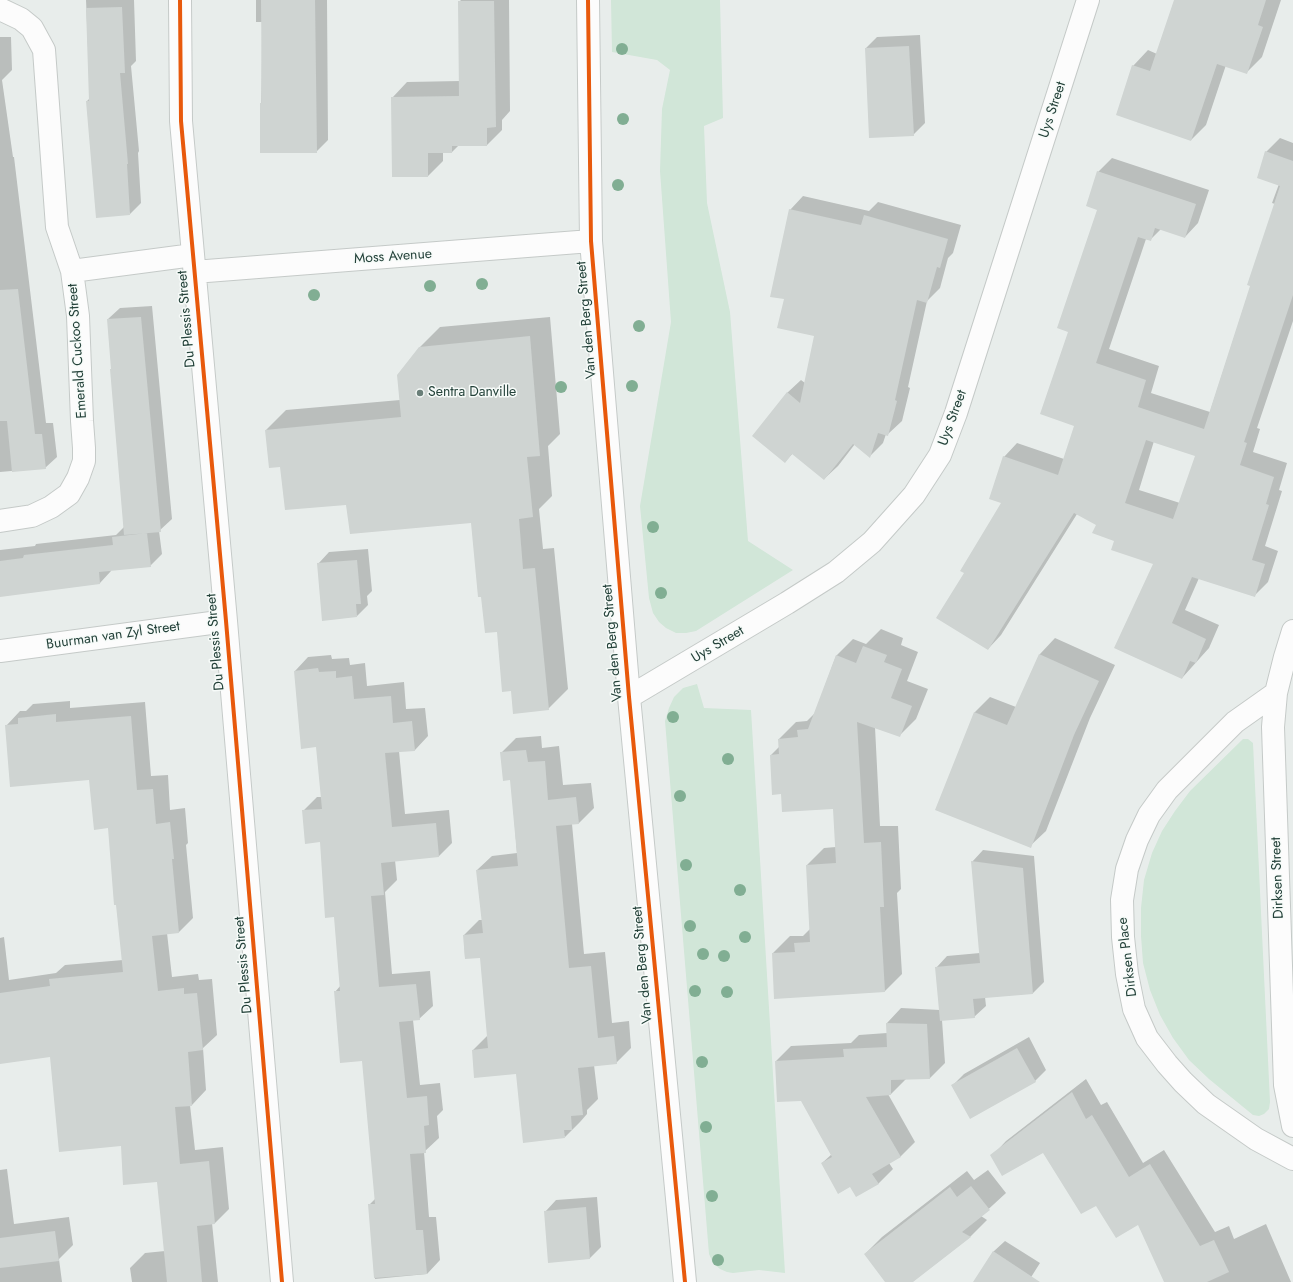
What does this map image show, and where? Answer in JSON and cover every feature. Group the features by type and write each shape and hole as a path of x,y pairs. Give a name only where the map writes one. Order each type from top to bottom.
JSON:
{"street":[{"name":"Du Plessis Street","path":"180,0 181,121 226,621 282,1282"},
{"name":"Van den Berg Street","path":"588,0 591,241 629,697 685,1282"},
{"name":"Uys Street","path":"629,697 787,604 836,572 872,542 914,495 940,455 956,413 1088,0"},
{"name":"Emerald Cuckoo Street","path":"0,9 21,19 32,28 44,50 57,227 72,271 78,316 84,448 84,461 78,478 69,494 52,507 32,516 0,521"},
{"name":"Moss Avenue","path":"72,271 591,241"},
{"name":"Buurman van Zyl Street","path":"0,651 226,621"},
{"name":"Dirksen Street","path":"1293,631 1284,657 1276,693 1273,727 1285,1085 1293,1126"},
{"name":"Dirksen Place","path":"1276,693 1235,722 1225,731 1167,790 1149,815 1137,840 1127,869 1122,900 1123,937 1127,974 1134,1009 1147,1038 1166,1064 1206,1104 1256,1139 1293,1159"}],"green space":[{"path":"611,0 720,0 723,118 704,126 707,203 730,312 748,541 793,570 696,631 686,633 676,633 666,628 659,622 653,613 649,598 640,506 671,322 660,171 662,109 670,70 657,60 612,52"},
{"path":"697,684 704,708 751,710 785,1273 759,1270 733,1273 727,1272 720,1269 713,1263 709,1254 665,721 674,697 683,688"},
{"path":"1243,739 1248,739 1253,743 1270,1102 1269,1109 1264,1114 1259,1116 1253,1115 1209,1079 1189,1060 1173,1038 1160,1015 1150,990 1143,963 1141,936 1141,908 1144,880 1152,853 1162,831 1190,791"}],"building":[{"path":"261,0 315,0 317,153 260,153 260,103 262,103"},
{"path":"1174,0 1266,0 1258,25 1263,27 1247,74 1217,64 1191,141 1116,115 1132,65 1150,71"},
{"path":"458,1 494,1 496,127 487,128 487,146 452,146 452,153 428,153 428,177 392,177 391,97 459,96"},
{"path":"122,7 125,73 120,73 128,164 130,215 96,218 86,101 89,101 86,8"},
{"path":"909,46 914,136 869,138 865,48"},
{"path":"1265,151 1293,161 1293,295 1244,442 1247,443 1240,465 1274,477 1266,504 1269,505 1252,560 1265,564 1255,597 1192,577 1172,623 1206,639 1196,663 1190,661 1182,679 1114,648 1153,564 1111,550 1114,541 1092,533 1096,525 1074,513 988,650 936,618 964,573 960,571 1001,503 989,499 1003,456 1058,475 1074,426 1040,414 1068,332 1057,328 1097,210 1086,206 1097,171 1196,204 1185,238 1155,228 1151,241 1138,237 1096,363 1146,380 1138,407 1204,429 1250,286 1247,285 1280,186 1257,178","holes":["1146,440 1195,456 1173,519 1125,503"]},
{"path":"789,209 861,225 864,215 948,239 940,268 937,267 927,303 917,300 895,400 897,401 888,436 878,433 870,458 853,444 824,480 792,454 785,463 752,436 787,392 800,403 814,336 777,328 784,299 770,297"},
{"path":"18,289 35,434 42,434 46,469 12,472 7,421 0,421 0,290"},
{"path":"141,317 161,532 124,535 107,319"},
{"path":"530,336 540,456 527,457 533,517 519,519 523,569 535,568 549,710 513,714 511,691 502,692 497,632 485,633 481,597 478,597 471,523 350,534 346,505 285,510 280,467 269,468 265,430 401,417 397,375 419,347"},
{"path":"147,533 151,567 99,572 100,584 0,597 0,561 23,558 24,555 113,545 112,537"},
{"path":"357,560 361,604 356,604 357,617 322,621 317,563"},
{"path":"863,646 887,655 884,662 902,669 891,698 912,706 900,737 857,722 864,843 881,842 884,907 880,907 885,992 774,999 772,953 795,952 794,943 810,942 806,865 836,863 833,809 782,812 781,794 772,795 770,755 779,754 778,739 798,737 797,730 808,729 836,655 856,663"},
{"path":"1039,654 1099,681 1074,735 1031,848 935,810 974,712 1007,725"},
{"path":"318,668 319,672 336,671 336,678 352,676 354,699 391,696 393,723 412,721 415,751 385,753 392,827 436,823 439,857 381,863 384,895 371,896 379,987 416,984 420,1020 399,1022 407,1098 427,1096 429,1125 424,1126 426,1153 410,1154 416,1230 423,1230 427,1274 374,1278 368,1204 375,1204 362,1061 340,1063 334,991 340,991 334,917 325,918 320,842 305,844 302,810 322,809 316,747 301,749 294,671"},
{"path":"56,714 56,722 131,716 137,790 153,789 156,824 170,822 179,933 152,936 158,991 184,988 184,994 197,993 203,1050 188,1052 192,1106 175,1107 180,1164 209,1161 215,1224 197,1226 202,1282 167,1282 157,1182 123,1185 121,1146 59,1152 50,1057 0,1064 0,993 50,986 49,979 123,972 116,905 114,905 108,828 94,830 89,780 10,787 5,725 18,724 18,718"},
{"path":"526,750 528,762 545,761 548,800 576,797 579,824 556,826 569,968 591,966 598,1038 614,1036 617,1064 578,1068 583,1115 571,1116 572,1130 564,1130 565,1138 523,1143 516,1074 474,1078 472,1050 488,1048 480,958 465,959 463,935 483,933 476,870 518,866 510,780 503,781 500,752"},
{"path":"971,861 1023,868 1033,994 973,999 975,1018 940,1021 935,967 980,963"},
{"path":"886,1023 927,1024 930,1079 891,1080 891,1095 866,1097 901,1157 872,1174 879,1184 856,1197 850,1187 838,1194 821,1163 832,1157 801,1101 777,1102 775,1061 844,1057 843,1049 887,1047"},
{"path":"1017,1048 1036,1082 970,1119 951,1085"},
{"path":"1072,1092 1086,1119 1092,1115 1129,1177 1150,1164 1200,1246 1214,1240 1229,1272 1207,1282 1164,1282 1138,1225 1116,1238 1096,1206 1081,1214 1043,1153 1002,1176 990,1155"},
{"path":"971,1186 990,1210 962,1232 971,1237 913,1282 885,1282 864,1254 950,1187 957,1197"},
{"path":"586,1207 590,1259 548,1263 544,1211"},
{"path":"55,1231 59,1261 0,1268 0,1238"},
{"path":"993,1251 1040,1282 973,1282"}],"cycle path":[{"path":"180,0 181,121 226,621 282,1282"},
{"path":"588,0 591,241 629,697 685,1282"}],"place":[{"name":"Sentra Danville","path":"420,393"}]}
